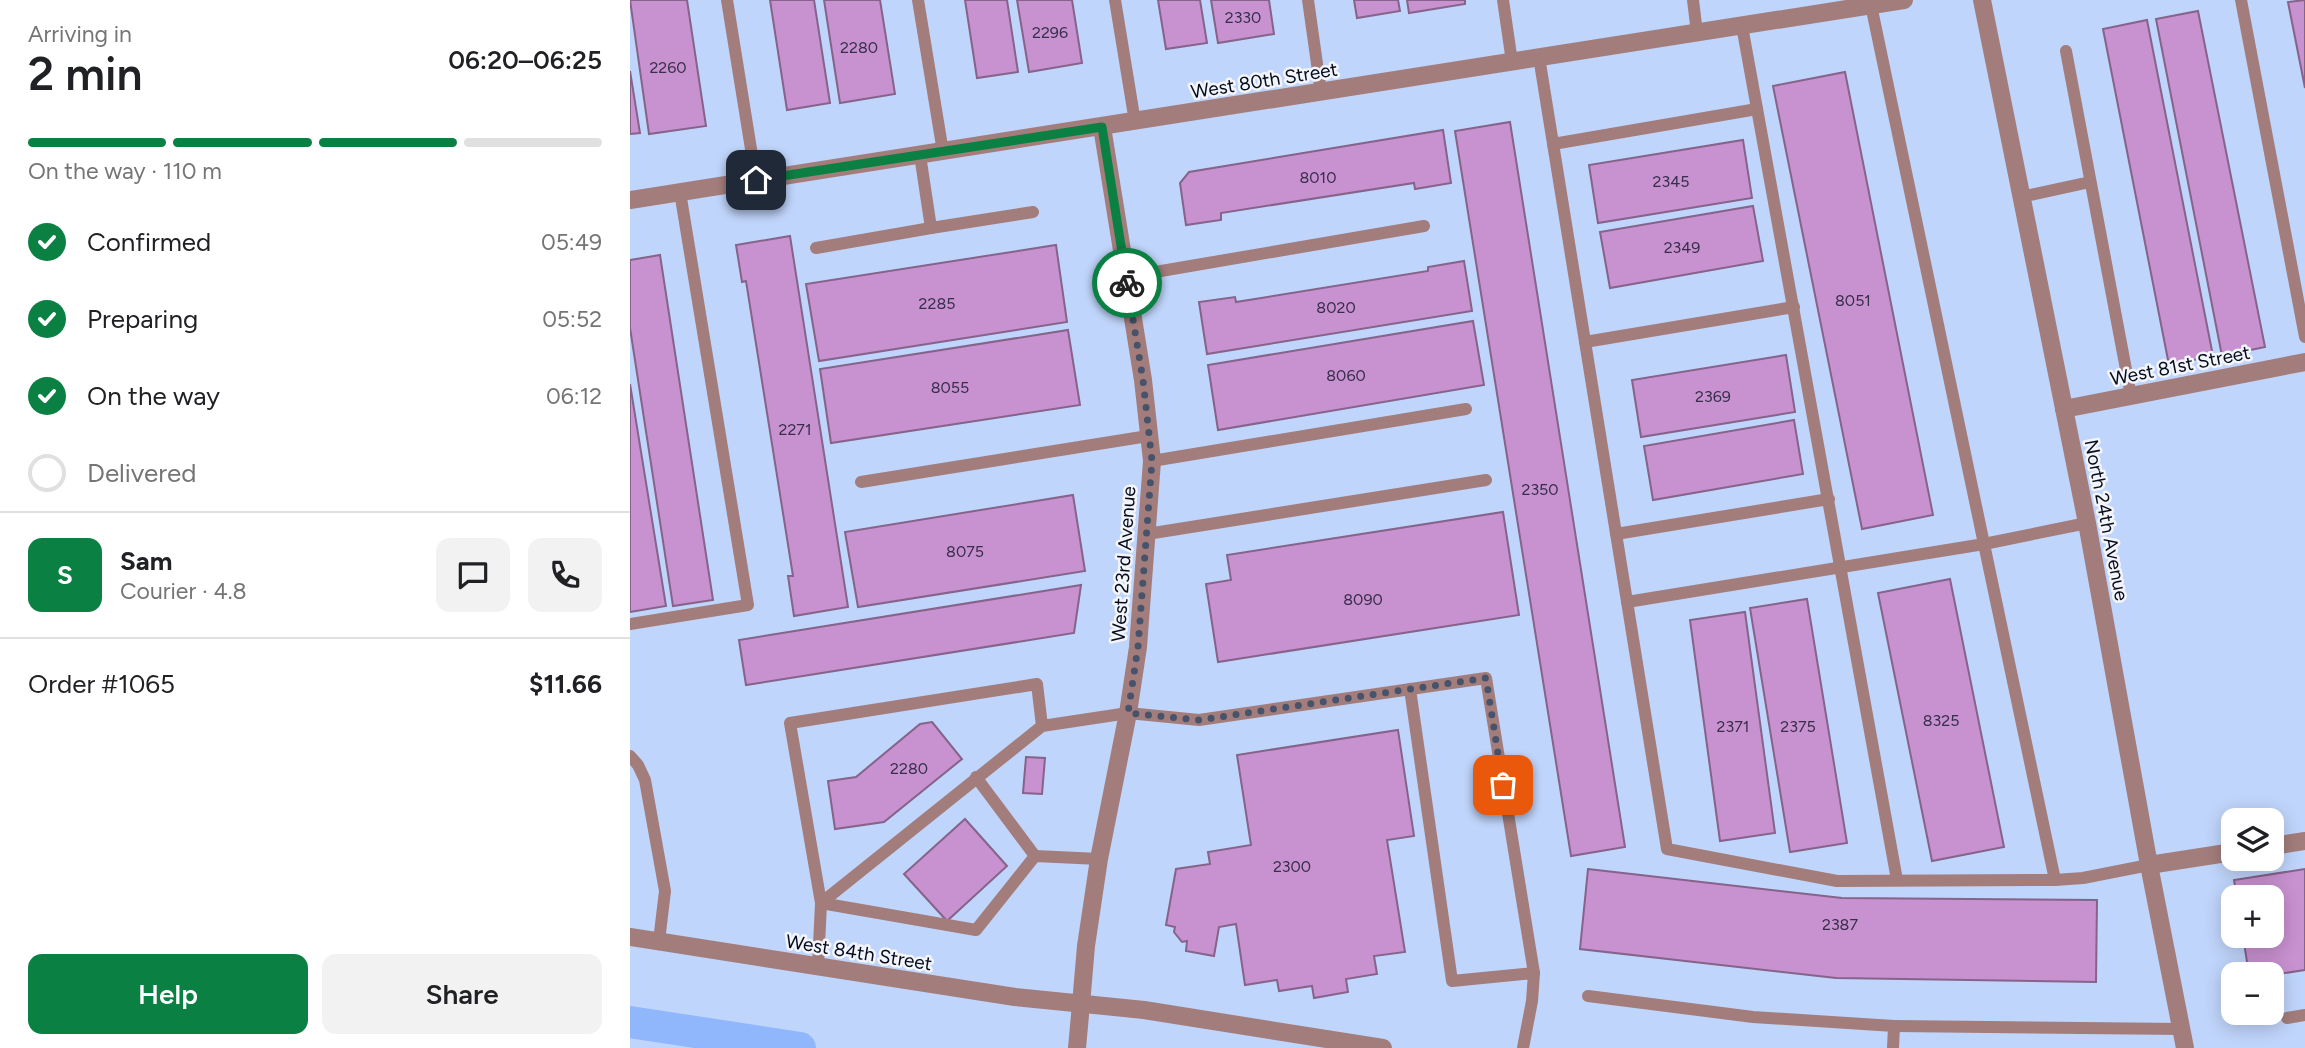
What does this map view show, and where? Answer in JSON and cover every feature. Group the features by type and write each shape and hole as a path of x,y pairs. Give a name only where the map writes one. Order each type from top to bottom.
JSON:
{"street":[{"name":"West 80th Street","path":"630,200 1904,0"},
{"name":"North 24th Avenue","path":"1982,0 2087,523 2148,865 2185,1048"},
{"name":"West 23rd Avenue","path":"1081,1004 1086,946 1099,859 1128,713 1138,647 1152,461 1143,380 1102,127"},
{"name":"West 81st Street","path":"2064,409 2305,362"},
{"path":"2284,844 2305,841"},
{"path":"2148,865 2221,854"},
{"name":"West 84th Street","path":"630,937 1015,997 1144,1010 1383,1048"},
{"path":"1077,1048 1081,1004"}],"lane":[{"path":"727,0 756,180"},
{"path":"918,0 943,152"},
{"path":"1115,0 1135,122"},
{"path":"1308,0 1321,92"},
{"path":"1503,0 1513,61"},
{"path":"1693,0 1697,33"},
{"path":"2241,0 2305,337"},
{"path":"1880,3 1984,544 2055,880"},
{"path":"1742,26 1896,880"},
{"path":"2066,51 2131,396"},
{"path":"1539,57 1667,849 1837,881 2055,880 2083,878 2148,865"},
{"path":"1553,144 1757,109"},
{"path":"920,155 931,228"},
{"path":"2021,197 2091,182"},
{"path":"630,624 748,605 680,192"},
{"path":"816,248 1033,212"},
{"path":"1126,277 1424,226"},
{"path":"1585,342 1794,307"},
{"path":"1152,461 1466,408"},
{"path":"862,482 1148,436"},
{"path":"1147,534 1486,480"},
{"path":"1616,534 1829,499"},
{"path":"1627,602 1984,544 2087,523"},
{"path":"821,903 1042,726 1128,713 1199,720 1486,678 1534,973 1523,1048"},
{"path":"817,967 821,903 790,723 1037,684 1042,726"},
{"path":"1410,689 1452,981 1534,973"},
{"path":"630,756 645,780 665,891 659,942"},
{"path":"976,777 1035,856"},
{"path":"821,903 976,930 1035,856"},
{"path":"1035,856 1099,859"},
{"path":"1588,996 1753,1017 1894,1026 2181,1029"},
{"path":"2287,1018 2305,1015"},
{"path":"1893,1048 1894,1026"}],"building":[{"path":"630,0 687,0 706,126 649,134"},
{"path":"770,0 814,0 830,103 787,110"},
{"path":"824,0 880,0 895,94 840,103"},
{"path":"965,0 1007,0 1018,72 977,78"},
{"path":"1017,0 1072,0 1082,63 1029,72"},
{"path":"1158,0 1200,0 1207,43 1166,49"},
{"path":"1211,0 1269,0 1274,34 1218,43"},
{"path":"1354,0 1398,0 1400,11 1357,18"},
{"path":"1407,0 1465,0 1465,4 1409,13"},
{"path":"2305,0 2305,88 2288,2"},
{"path":"2198,11 2265,347 2222,356 2156,19"},
{"path":"2147,20 2213,356 2169,365 2103,29"},
{"path":"630,71 640,133 630,134"},
{"path":"1845,72 1933,515 1862,529 1773,86"},
{"path":"1510,122 1625,847 1571,856 1455,131"},
{"path":"1443,130 1451,183 1415,189 1414,183 1221,213 1221,220 1186,225 1180,183 1189,172"},
{"path":"1743,140 1752,198 1598,223 1589,165"},
{"path":"1753,206 1763,261 1610,288 1600,232"},
{"path":"790,236 848,607 794,616 788,576 793,576 746,281 742,282 736,245"},
{"path":"1056,245 1067,322 819,361 806,284"},
{"path":"660,255 713,600 673,606 630,328 630,260"},
{"path":"1464,261 1472,311 1207,354 1199,302 1235,297 1236,302 1428,271 1428,267"},
{"path":"1473,321 1484,385 1218,430 1208,365"},
{"path":"1068,330 1080,405 831,443 820,369"},
{"path":"1786,355 1795,412 1641,437 1632,380"},
{"path":"630,384 666,606 630,612"},
{"path":"1794,420 1803,474 1653,500 1644,446"},
{"path":"1073,495 1085,571 858,607 845,532"},
{"path":"1503,512 1519,615 1218,662 1206,584 1231,580 1227,555"},
{"path":"1950,579 2004,847 1932,861 1878,593"},
{"path":"1081,585 1074,633 746,685 739,640"},
{"path":"1807,599 1847,843 1790,852 1750,608"},
{"path":"1745,612 1775,833 1720,841 1690,620"},
{"path":"932,722 962,759 884,822 835,829 828,781 856,777 920,724"},
{"path":"1398,730 1414,836 1387,840 1405,952 1374,956 1377,974 1346,979 1348,992 1314,998 1312,986 1279,991 1277,980 1245,985 1236,924 1219,927 1214,956 1186,951 1187,941 1182,942 1174,932 1175,927 1166,925 1176,869 1210,864 1208,852 1251,845 1237,755"},
{"path":"1026,757 1045,758 1042,794 1023,793"},
{"path":"965,819 1007,866 947,921 904,874"},
{"path":"1588,869 1842,898 2097,900 2096,982 1836,978 1580,949"},
{"path":"2305,869 2305,970 2284,973 2284,962 2247,962 2245,948 2284,948 2284,885 2235,885 2234,880"}],"waterway":[{"path":"630,1022 800,1048"}],"way so far":[{"path":"1127,283 1143,380 1152,461 1138,647 1128,713 1199,720 1486,678 1503,785"}],"route":[{"path":"756,180 1102,127 1127,283"}]}
